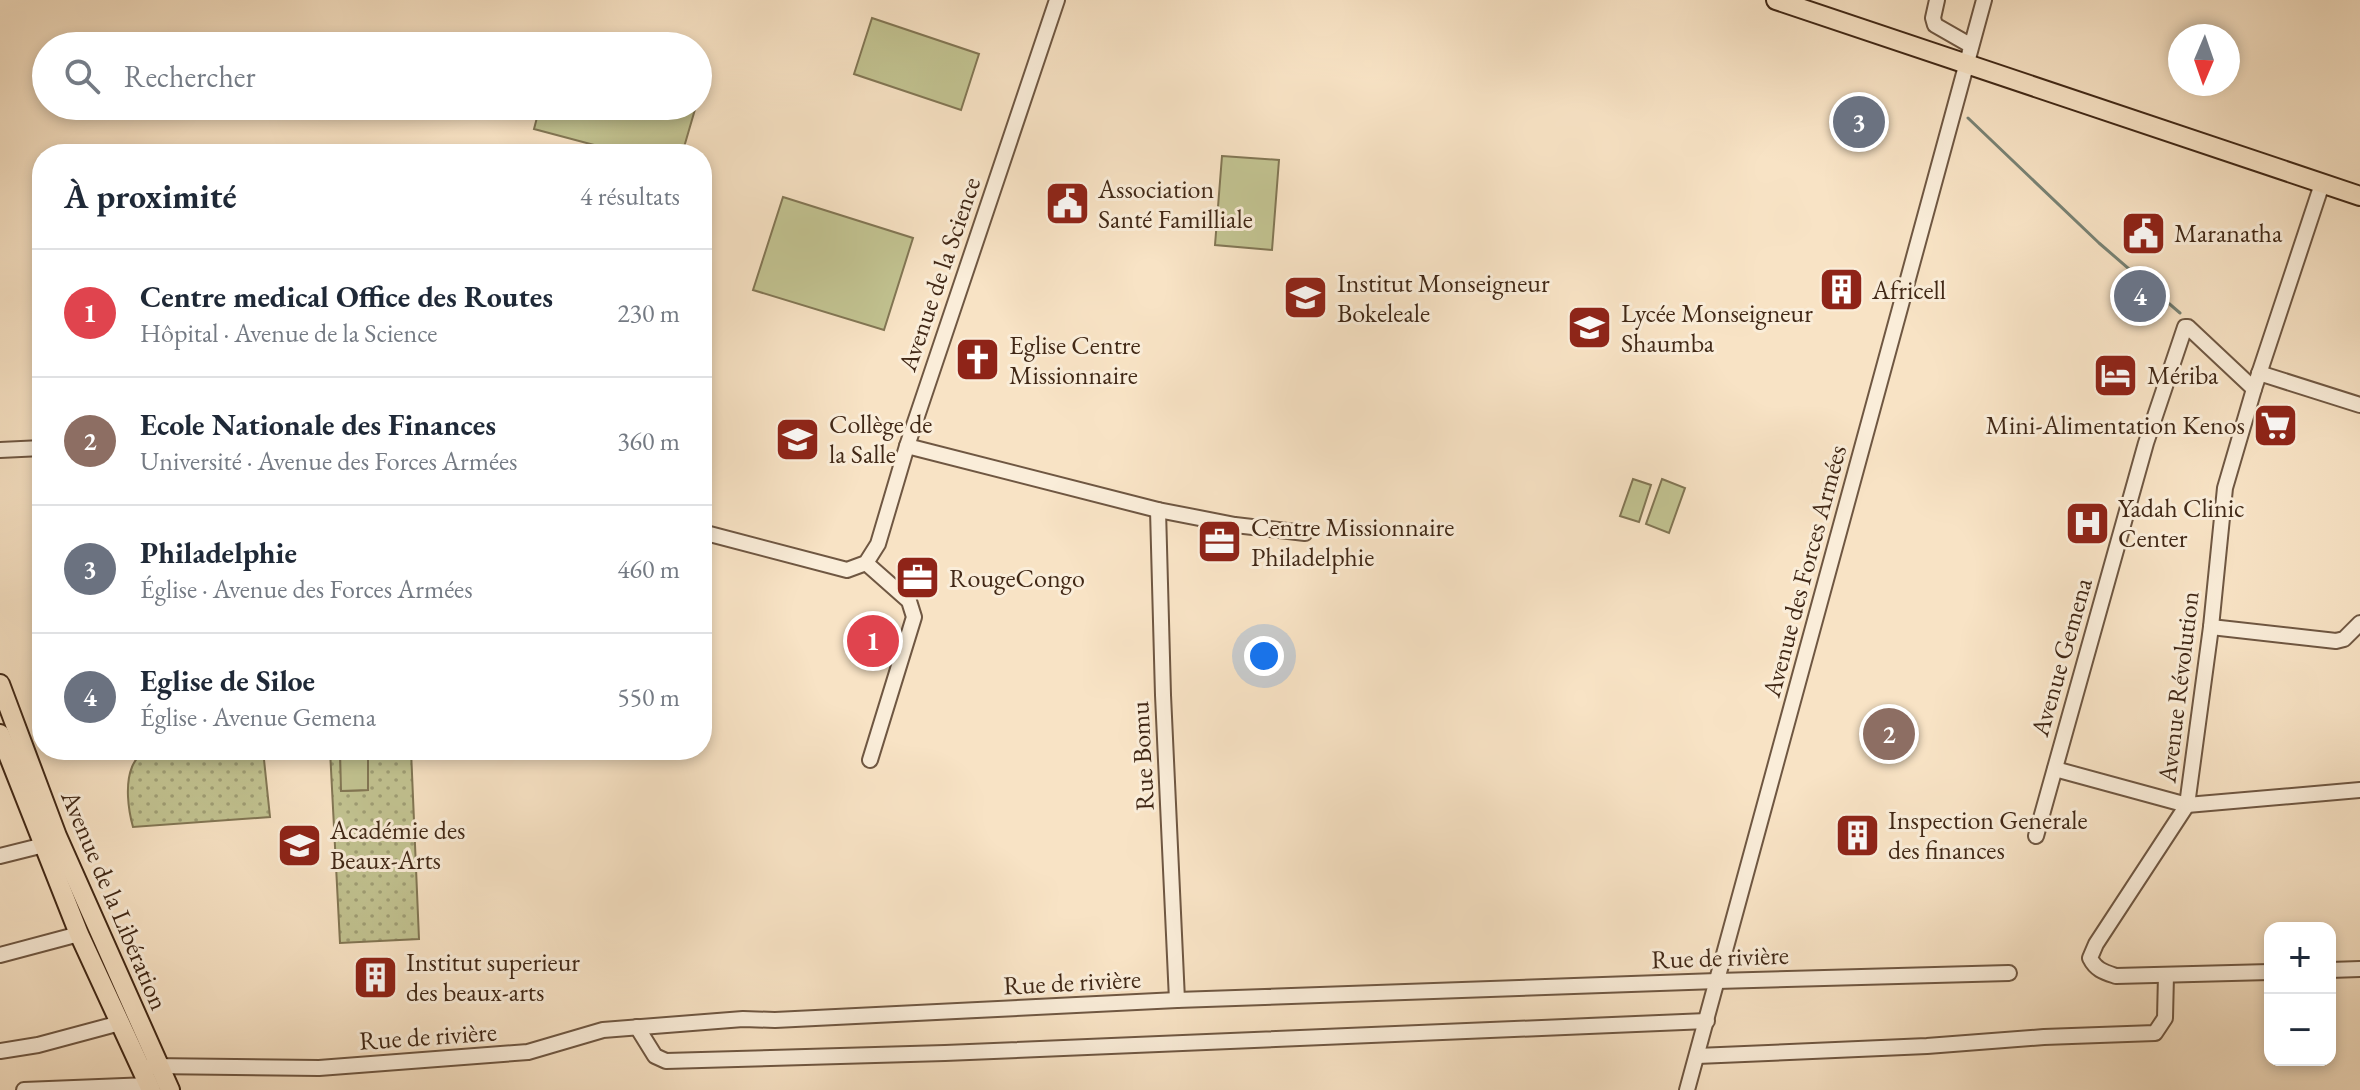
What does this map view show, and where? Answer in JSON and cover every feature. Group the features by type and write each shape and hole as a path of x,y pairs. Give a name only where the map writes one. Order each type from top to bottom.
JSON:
{"main road":[{"path":"1776,0 1968,54 2360,196"},
{"name":"Avenue de la Libération","path":"0,684 79,934 120,1023 170,1090"},
{"name":"Avenue de la Libération","path":"0,734 4,753 50,840 150,1066 150,1088"}],"street":[{"name":"Avenue de la Science","path":"866,563 878,544 907,446 1057,0"},
{"path":"1937,0 1933,18 1935,25 1968,54"},
{"name":"Avenue des Forces Armées","path":"1687,1090 1984,0"},
{"name":"Avenue Révolution","path":"2166,975 2116,976 2101,972 2090,958 2096,944 2187,805 2211,627 2225,488 2259,373 2322,184"},
{"name":"Avenue Gemena","path":"2036,836 2146,443 2185,327 2254,389"},
{"path":"2259,373 2360,405"},
{"path":"907,446 1158,510 1235,525 1305,533"},
{"path":"0,450 32,448"},
{"name":"Rue Bomu","path":"1158,510 1177,1000"},
{"path":"712,535 847,570 866,563 909,601 914,617 870,760"},
{"path":"2211,627 2336,641 2344,639 2360,623"},
{"name":"Avenue Gemena","path":"2055,769 2187,805"},
{"path":"2187,805 2360,790"},
{"path":"0,856 50,840"},
{"path":"0,955 79,934"},
{"path":"2336,970 2360,969"},
{"path":"1697,1056 2155,1033 2165,1018 2166,975 2264,972"},
{"name":"Rue de rivière","path":"150,1066 319,1068 528,1052 603,1030 743,1019 1177,1000 2009,973"},
{"path":"637,1027 655,1056 666,1061 945,1053 1707,1021"},
{"path":"0,1051 38,1045 120,1023"},
{"path":"24,1090 150,1088"}],"green space":[{"path":"872,18 979,54 961,110 854,74"},
{"path":"536,120 692,120 685,144 590,144 534,129"},
{"path":"1222,156 1279,160 1272,250 1215,245"},
{"path":"783,197 913,238 884,330 753,290"},
{"path":"1633,479 1651,485 1639,522 1620,516"},
{"path":"1662,479 1685,488 1669,533 1646,524"},
{"path":"136,760 264,760 270,817 133,827 128,781"},
{"path":"331,760 340,760 342,791 368,790 368,760 411,760 419,939 340,943"},
{"path":"340,760 368,760 368,790 341,791"}],"waterway":[{"path":"1968,118 2099,243 2180,313"}],"place":[{"name":"Philadelphie","path":"1859,122"},
{"name":"Association Santé Familliale","path":"1067,204"},
{"name":"Maranatha","path":"2143,233"},
{"name":"Africell","path":"1841,290"},
{"name":"Eglise de Siloe","path":"2140,296"},
{"name":"Institut Monseigneur Bokeleale","path":"1306,298"},
{"name":"Lycée Monseigneur Shaumba","path":"1590,328"},
{"name":"Eglise Centre Missionnaire","path":"978,360"},
{"name":"Mériba","path":"2116,375"},
{"name":"Mini-Alimentation Kenos","path":"2276,425"},
{"name":"Collège de la Salle","path":"798,439"},
{"name":"Yadah Clinic Center","path":"2087,523"},
{"name":"Centre Missionnaire Philadelphie","path":"1220,542"},
{"name":"RougeCongo","path":"918,578"},
{"name":"Centre medical Office des Routes","path":"873,641"},
{"name":"Ecole Nationale des Finances","path":"1889,734"},
{"name":"Inspection Generale des finances","path":"1857,835"},
{"name":"Académie des Beaux-Arts","path":"299,845"},
{"name":"Institut superieur des beaux-arts","path":"375,977"}]}
